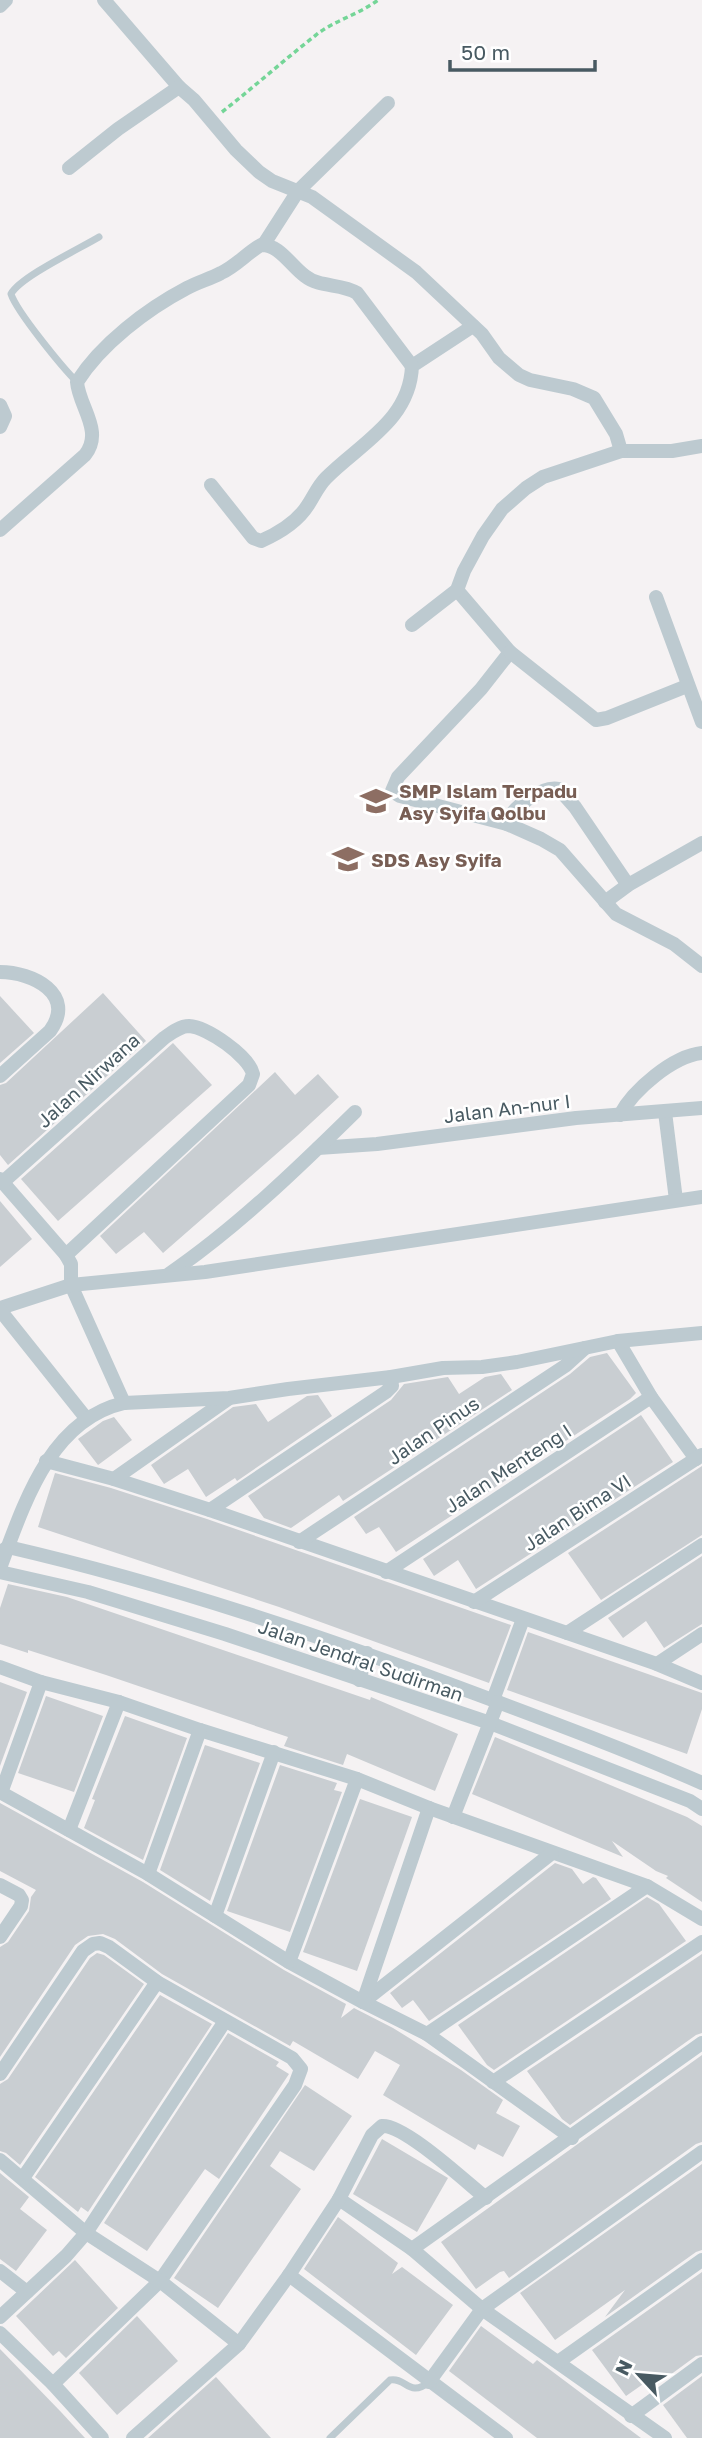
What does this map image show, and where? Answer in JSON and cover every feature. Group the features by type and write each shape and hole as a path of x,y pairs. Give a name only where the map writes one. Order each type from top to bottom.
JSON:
{"street":[{"path":"0,6 6,0"},
{"path":"104,0 179,87 213,120 236,150 259,172 272,181 312,197 393,254 482,334 499,358 519,375 530,380 573,388 594,398 616,434 621,451"},
{"path":"69,168 179,87"},
{"path":"0,530 85,455 90,447 90,417 78,393 77,382 89,365 140,318 187,288 220,274 264,244 298,191 388,103"},
{"path":"211,485 235,518 256,540 261,541 302,513 327,478 387,423 407,396 412,366 357,293 344,287 313,281 295,269 282,254 264,244"},
{"path":"412,366 473,326"},
{"path":"0,405 5,416 0,428"},
{"path":"412,625 457,590 483,536 502,509 543,477 621,451 672,451 702,446"},
{"path":"457,590 510,652 596,720 687,686"},
{"path":"656,597 702,722"},
{"path":"510,652 481,689 398,777 392,791 400,796 507,824 541,839 560,850 616,914 674,944 702,966"},
{"path":"507,824 508,818 517,807 546,789 559,789 575,807 628,885"},
{"path":"605,902 628,885 702,843"},
{"path":"0,972 22,975 44,984 53,992 58,1012 50,1031 0,1076"},
{"name":"Jalan Nirwana","path":"1,1181 172,1032 182,1027 208,1031 248,1063 253,1074 249,1085 66,1255"},
{"path":"620,1115 634,1094 665,1070 688,1056 702,1053"},
{"name":"Jalan An-nur I","path":"318,1148 377,1144 576,1118 702,1108"},
{"path":"166,1276 192,1258 318,1148 355,1112"},
{"path":"665,1112 676,1200"},
{"path":"1,1181 71,1264 71,1285 124,1403"},
{"path":"86,1418 0,1309 71,1285 205,1272 702,1197"},
{"path":"0,1570 4,1550 46,1461 86,1418 104,1409 124,1403 229,1398 443,1368 482,1367 618,1340 700,1337"},
{"path":"618,1340 651,1397 699,1457"},
{"name":"Jalan Pinus","path":"299,1542 565,1366 586,1347"},
{"path":"210,1510 386,1392 392,1386 391,1377"},
{"name":"Jalan Menteng I","path":"386,1572 651,1397"},
{"path":"114,1479 229,1398"},
{"name":"Jalan Bima VI","path":"474,1602 699,1457"},
{"path":"46,1461 114,1479 210,1510 657,1664 702,1683"},
{"path":"567,1633 702,1545"},
{"name":"Jalan Jendral Sudirman","path":"4,1550 94,1567 367,1653 702,1782"},
{"name":"Jalan Jendral Sudirman","path":"0,1570 88,1592 225,1634 490,1723 690,1801 702,1809"},
{"path":"453,1817 490,1723 523,1619"},
{"path":"657,1664 702,1634"},
{"path":"359,1681 367,1653"},
{"path":"0,1667 41,1682 119,1702 356,1779 453,1817 647,1886 702,1919"},
{"path":"41,1682 1,1793 148,1874 289,1962 427,2034 572,2138"},
{"path":"69,1830 119,1702"},
{"path":"148,1874 200,1730"},
{"path":"215,1916 274,1752"},
{"path":"289,1962 356,1779"},
{"path":"363,2002 429,1808"},
{"path":"363,2002 552,1853"},
{"path":"0,1885 19,1895 22,1900 18,1912 0,1937"},
{"path":"427,2034 647,1886"},
{"path":"492,2082 702,1942"},
{"path":"0,2074 88,1946 100,1943 157,1982 300,2065 299,2076 160,2281 53,2384"},
{"path":"23,2178 157,1982"},
{"path":"0,2317 86,2233 225,2021"},
{"path":"412,2249 572,2138 702,2043"},
{"path":"134,2438 239,2344 339,2199 372,2135 382,2126 394,2127 411,2137 486,2198"},
{"path":"429,2382 482,2309 702,2152"},
{"path":"0,2160 86,2233 160,2281 239,2344"},
{"path":"339,2199 412,2249 482,2309 665,2438"},
{"path":"558,2362 702,2260"},
{"path":"0,2271 27,2292"},
{"path":"289,2275 506,2438"},
{"path":"0,2333 53,2384 102,2438"},
{"path":"631,2416 702,2364"}],"lane":[{"path":"77,382 67,373 20,311 11,294 28,279 99,237"},
{"path":"330,2438 393,2379 411,2388 429,2382"}],"path":[{"path":"213,120 317,34 354,16 378,0"}],"building":[{"path":"103,993 146,1041 8,1165 0,1155 0,1085 6,1083"},
{"path":"0,996 34,1033 0,1063"},
{"path":"173,1043 212,1085 58,1221 21,1179"},
{"path":"275,1072 295,1095 318,1074 339,1097 163,1253 144,1232 116,1254 100,1236"},
{"path":"0,1201 32,1239 0,1267"},
{"path":"607,1353 636,1393 630,1399 396,1552 379,1527 366,1534 354,1517 570,1374 590,1357"},
{"path":"501,1374 512,1390 343,1501 339,1495 291,1528 264,1518 248,1496 391,1400 404,1384 448,1377 459,1394 485,1377"},
{"path":"318,1395 332,1416 237,1481 235,1478 206,1497 188,1469 164,1484 151,1465 233,1407 256,1404 268,1422 307,1396"},
{"path":"641,1415 673,1462 476,1589 458,1560 434,1576 423,1559"},
{"path":"114,1417 132,1440 98,1465 78,1439 103,1421"},
{"path":"702,1466 702,1535 601,1600 568,1553"},
{"path":"55,1473 207,1519 511,1625 489,1683 279,1607 38,1527"},
{"path":"702,1556 702,1624 664,1648 646,1621 623,1638 608,1618"},
{"path":"8,1584 67,1597 370,1700 371,1697 458,1734 435,1791 347,1754 343,1765 284,1746 288,1737 106,1675 28,1650 28,1653 0,1644 0,1608"},
{"path":"528,1632 702,1693 702,1709 687,1754 507,1690"},
{"path":"0,1682 27,1692 0,1766"},
{"path":"46,1696 103,1716 74,1792 18,1773"},
{"path":"125,1716 187,1738 143,1860 84,1828 95,1800 92,1799"},
{"path":"495,1737 687,1817 702,1826 702,1902 666,1878 668,1876 656,1871 612,1841 623,1857 472,1794"},
{"path":"205,1745 260,1763 210,1901 160,1870"},
{"path":"280,1765 337,1783 334,1790 342,1792 290,1932 227,1911"},
{"path":"360,1799 412,1817 357,1971 303,1952"},
{"path":"0,1803 143,1882 284,1970 346,2004 341,2018 354,2008 393,2028 461,2070 503,2100 496,2113 520,2126 503,2157 478,2144 475,2150 383,2095 400,2065 375,2051 358,2079 293,2041 290,2046 162,1974 115,1939 103,1934 88,1936 75,1945 0,2057 0,1947 8,1942 29,1911 31,1897 36,1890 0,1871"},
{"path":"555,1863 572,1869 583,1884 593,1877 596,1878 611,1899 429,2021 413,2000 402,2008 390,1993"},
{"path":"647,1897 659,1904 686,1941 494,2070 487,2065 458,2025"},
{"path":"97,1953 104,1955 144,1984 20,2165 0,2151 0,2084 8,2079 90,1958"},
{"path":"702,1954 702,2033 570,2125 562,2119 527,2071"},
{"path":"160,1995 212,2024 88,2212 81,2207 78,2212 35,2177"},
{"path":"228,2033 279,2062 276,2066 289,2074 219,2179 205,2169 147,2251 104,2223"},
{"path":"702,2055 702,2142 509,2278 504,2271 500,2272 476,2289 441,2242"},
{"path":"305,2085 352,2116 314,2171 280,2151 270,2166 301,2189 218,2308 174,2278"},
{"path":"382,2139 448,2178 417,2232 353,2194"},
{"path":"702,2164 702,2250 605,2317 625,2290 555,2340 520,2293"},
{"path":"0,2173 29,2197 20,2209 47,2230 16,2271 0,2259"},
{"path":"338,2217 398,2263 392,2274 402,2267 453,2305 416,2355 304,2269"},
{"path":"75,2260 118,2308 66,2358 59,2351 53,2356 16,2316"},
{"path":"702,2272 702,2355 696,2356 651,2389 646,2382 626,2396 592,2350"},
{"path":"137,2316 178,2361 117,2415 79,2373"},
{"path":"481,2326 533,2364 537,2360 641,2438 537,2438 449,2371"},
{"path":"0,2349 61,2412 85,2438 0,2438"},
{"path":"702,2376 702,2438 687,2438 663,2405"},
{"path":"216,2377 271,2438 148,2438"}],"place":[{"name":"SMP Islam Terpadu Asy Syifa Qolbu","path":"376,801"},
{"name":"SDS Asy Syifa","path":"348,859"}]}
